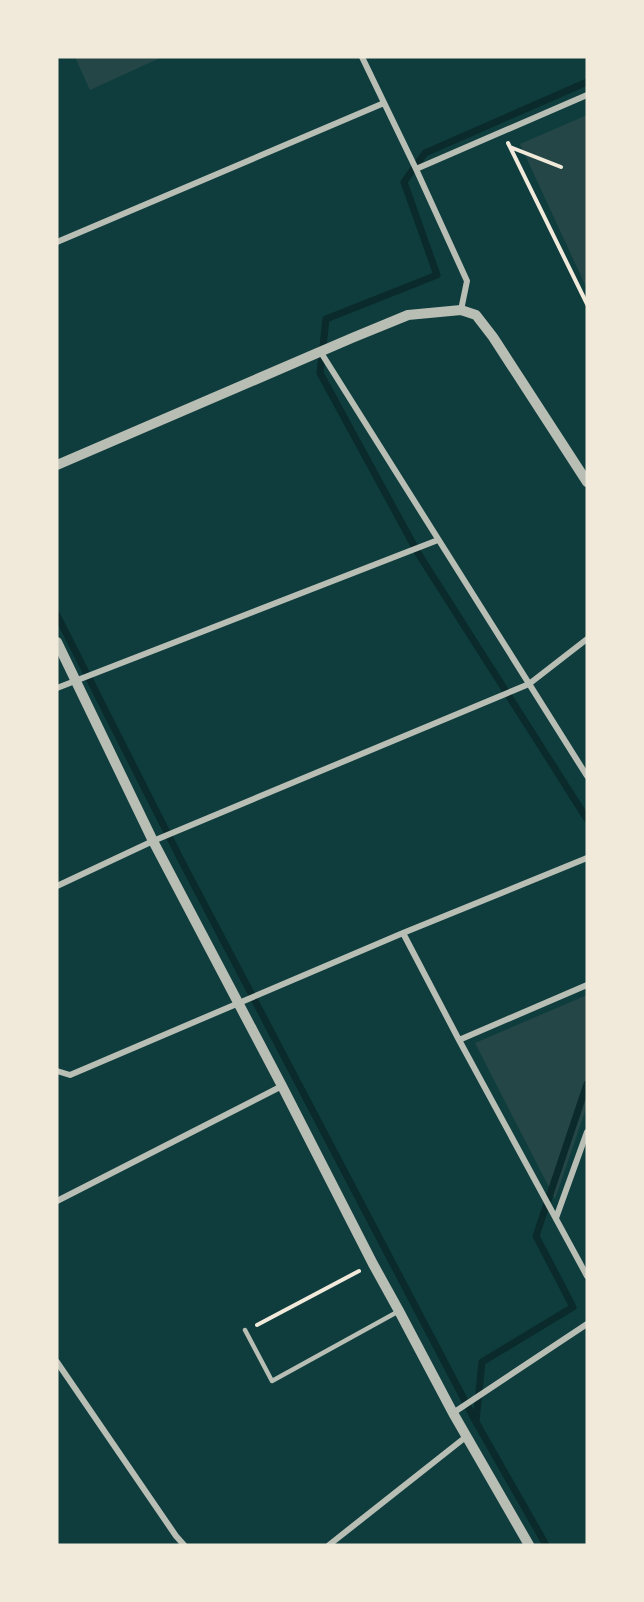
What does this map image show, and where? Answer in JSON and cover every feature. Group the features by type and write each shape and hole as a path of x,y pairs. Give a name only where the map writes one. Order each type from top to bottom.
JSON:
{"street":[{"path":"362,57 467,281 461,309"},
{"path":"416,169 587,95"},
{"path":"57,242 384,103"},
{"path":"57,465 408,315 461,309 476,315 494,337 587,482"},
{"path":"320,351 587,776"},
{"path":"57,688 438,540"},
{"path":"57,886 153,841 529,684 587,639"},
{"path":"57,642 153,841 282,1086 372,1264 453,1413 529,1545"},
{"path":"57,1071 70,1075 403,933 587,858"},
{"path":"403,933 587,1276"},
{"path":"459,1040 587,985"},
{"path":"57,1201 282,1086"},
{"path":"556,1218 587,1132"},
{"path":"453,1413 587,1324"},
{"path":"57,1362 184,1545"},
{"path":"329,1545 468,1437"}],"lane":[{"path":"245,1330 272,1382 399,1311"}],"path":[{"path":"561,167 510,147 587,304"},
{"path":"245,1330 372,1264"}],"shaded area":[{"path":"75,57 162,57 90,90"},
{"path":"587,115 587,289 520,144"},
{"path":"587,995 587,1106 555,1199 475,1043"}],"waterway":[{"path":"587,82 425,153 404,182 437,275 326,319 320,373 418,553 587,819"},
{"path":"57,615 180,858 476,1422 546,1545"},
{"path":"476,1421 482,1362 573,1307 536,1236 587,1084"}]}
